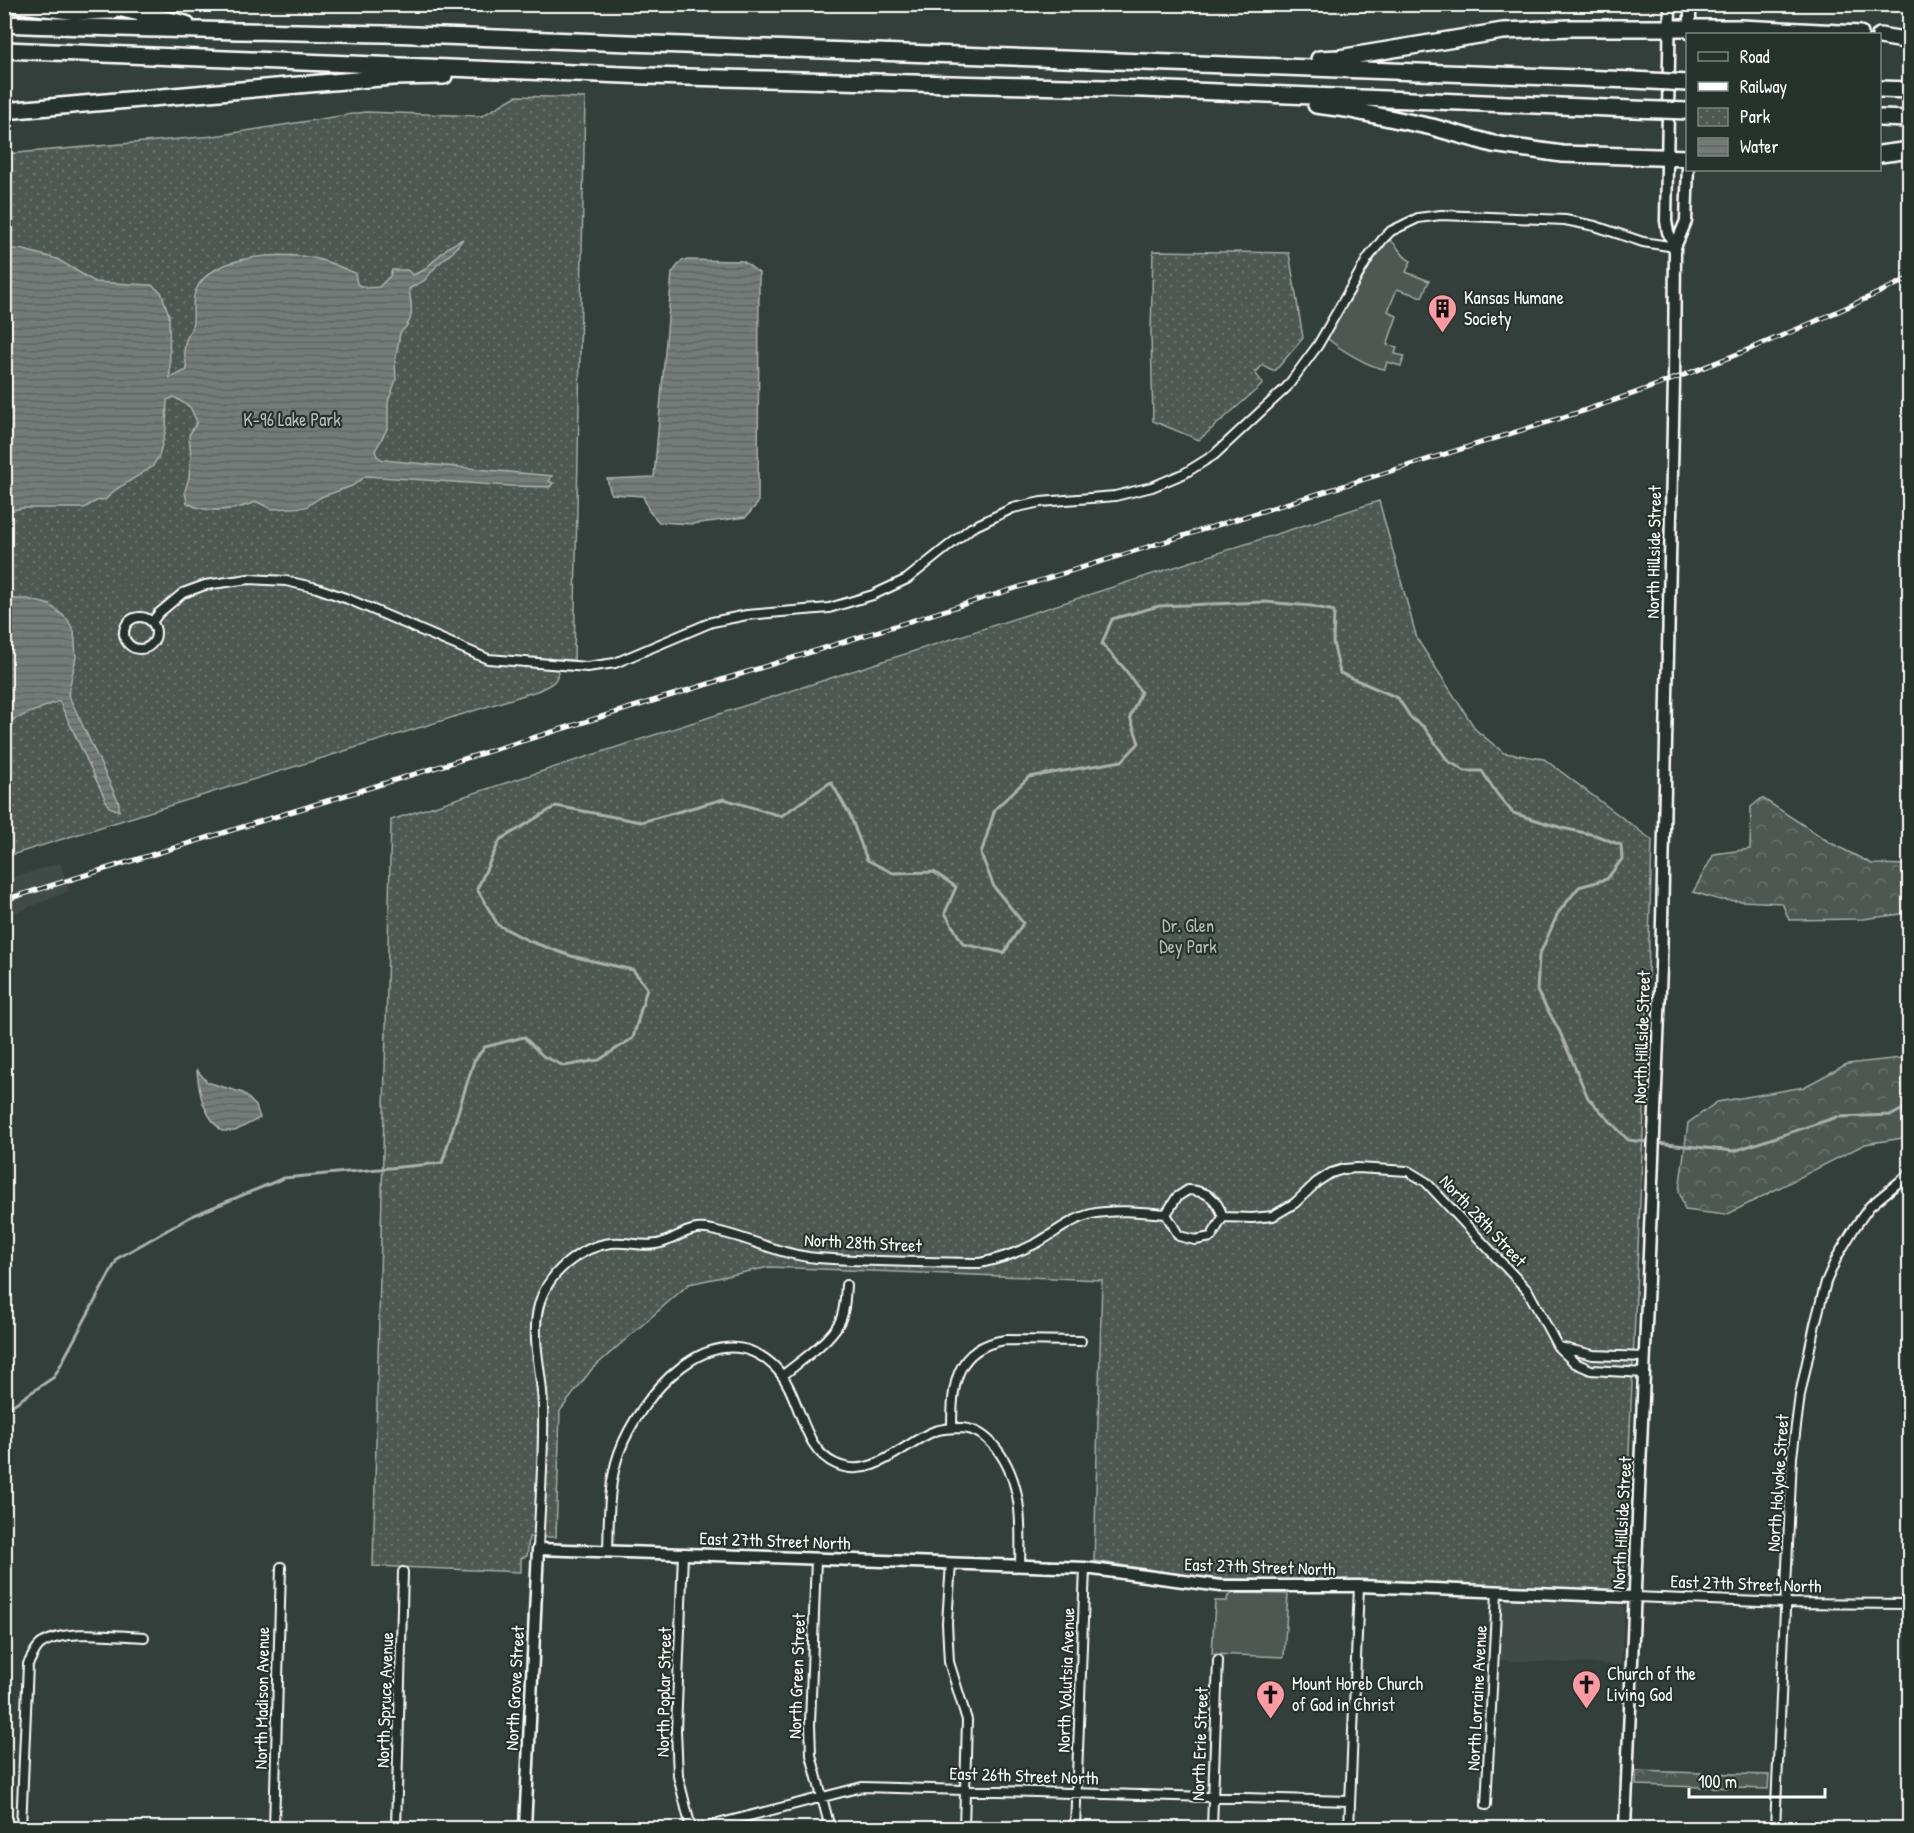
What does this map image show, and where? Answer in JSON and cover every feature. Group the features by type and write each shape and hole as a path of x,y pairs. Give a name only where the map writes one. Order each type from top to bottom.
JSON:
{"highway":[{"path":"15,4 77,12 126,10"},
{"path":"101,4 192,25 264,30 1235,64 1686,83"},
{"path":"4,24 179,30 264,30"},
{"path":"1235,64 1339,57 1503,31 1670,28 1690,31 1740,28 1840,33"},
{"path":"1881,36 1910,41"},
{"path":"4,53 65,53 529,71 1143,89 1686,111"},
{"path":"4,111 363,79 529,71"},
{"path":"1143,89 1268,99 1346,109 1432,127 1493,144 1562,154 1686,158"},
{"path":"1881,89 1910,90"},
{"path":"1881,118 1910,119"},
{"path":"1881,154 1910,150"}],"main road":[{"name":"North Hillside Street","path":"1670,4 1666,226 1675,247"},
{"path":"1690,4 1690,31"},
{"name":"North Hillside Street","path":"1624,1828 1656,1105 1672,505 1675,247 1686,221 1688,171"},
{"name":"East 27th Street North","path":"538,1549 1085,1569 1221,1586 1359,1586 1635,1598"},
{"name":"North Grove Street","path":"525,1828 538,1549"}],"street":[{"path":"152,622 183,593 205,585 249,579 286,581 317,588 348,599 488,659 587,667 615,663 712,622 747,615 829,608 873,595 907,579 971,528 1013,508 1041,502 1116,496 1152,487 1185,473 1214,455 1287,387 1318,345 1368,258 1391,231 1418,218 1441,215 1564,220 1595,226 1643,242 1675,247"},
{"path":"142,617 152,622 156,636 150,645 135,648 127,642 125,626 132,619 142,617"},
{"name":"North 28th Street","path":"1223,1217 1273,1216 1295,1203 1330,1173 1344,1169 1408,1171 1426,1182 1528,1291 1558,1347 1575,1363 1591,1370 1645,1373"},
{"name":"North Holyoke Street","path":"1775,1828 1792,1457 1802,1385 1826,1282 1837,1257 1870,1206 1910,1173"},
{"path":"1188,1190 1200,1191 1211,1196 1219,1206 1223,1217 1211,1237 1195,1240 1179,1236 1166,1214 1177,1197 1188,1190"},
{"name":"North 28th Street","path":"538,1549 543,1409 536,1319 543,1292 564,1267 579,1255 610,1243 662,1243 695,1228 711,1229 795,1255 980,1263 1004,1258 1037,1242 1062,1226 1090,1215 1119,1211 1166,1214"},
{"path":"782,1376 813,1351 839,1324 845,1301 846,1285"},
{"path":"952,1428 954,1386 958,1371 974,1352 994,1342 1005,1340 1081,1341"},
{"path":"1558,1347 1593,1356 1645,1357"},
{"path":"608,1552 614,1469 620,1450 637,1418 666,1380 692,1359 706,1352 728,1348 751,1351 774,1367 794,1395 815,1446 825,1458 836,1465 860,1468 872,1465 934,1431 952,1428 973,1430 981,1434 994,1446 1014,1479 1021,1524 1020,1566"},
{"name":"North Poplar Street","path":"683,1554 676,1741 678,1776 691,1828"},
{"name":"North Green Street","path":"816,1559 811,1755 830,1828"},
{"path":"951,1563 947,1623 949,1662 967,1720 964,1828"},
{"name":"North Madison Avenue","path":"274,1828 280,1567"},
{"name":"North Volutsia Avenue","path":"1075,1828 1085,1569"},
{"name":"North Spruce Avenue","path":"396,1828 403,1572"},
{"path":"1349,1828 1359,1586"},
{"name":"North Lorraine Avenue","path":"1486,1805 1497,1592"},
{"name":"East 27th Street North","path":"1635,1598 1910,1604"},
{"path":"21,1828 28,1664 39,1645 59,1636 144,1637"},
{"name":"North Erie Street","path":"1212,1828 1218,1660"},
{"name":"East 26th Street North","path":"702,1828 862,1787 1350,1802"}],"shaded area":[{"path":"60,863 69,891 5,917 5,880"},
{"path":"1504,1601 1621,1605 1624,1607 1621,1665 1499,1660 1501,1606"}],"green space":[{"name":"K-96 Lake Park","path":"516,96 585,98 574,660 559,659 555,680 537,691 5,857 5,154 214,136 365,112 482,116"},
{"path":"1390,240 1411,261 1406,272 1429,281 1422,297 1397,289 1388,311 1397,316 1387,345 1397,347 1395,354 1405,356 1401,366 1387,362 1385,369 1355,357 1327,338 1381,248"},
{"path":"1153,251 1289,253 1303,338 1275,371 1262,365 1257,372 1254,371 1263,384 1199,440 1153,421 1151,333"},
{"name":"Dr. Glen Dey Park","path":"1379,501 1417,639 1476,730 1504,753 1544,759 1652,840 1644,1110 1623,1589 1620,1591 1206,1578 1094,1561 1102,1280 769,1267 689,1284 592,1369 560,1411 556,1537 529,1537 527,1556 521,1558 521,1572 373,1566 391,820"},
{"path":"1762,798 1829,842 1872,864 1909,865 1909,913 1863,919 1789,920 1782,903 1720,900 1693,892 1714,854 1750,849 1751,807"},
{"path":"1909,1057 1909,1137 1865,1144 1726,1215 1685,1210 1679,1191 1688,1123 1717,1102 1804,1087 1847,1064"},
{"path":"1233,1593 1288,1594 1284,1657 1212,1654 1215,1601 1227,1601 1228,1596"},
{"path":"1636,1771 1769,1775 1768,1789 1636,1785"}],"water":[{"path":"463,239 425,280 409,289 411,314 408,323 400,333 395,363 396,380 388,402 388,427 375,451 377,456 383,460 552,476 549,481 553,483 550,487 366,476 352,486 321,497 306,507 272,509 257,502 231,509 204,509 187,503 185,491 191,456 189,435 197,422 190,407 174,397 167,400 166,429 159,456 152,467 115,490 106,499 96,501 84,508 22,508 5,512 5,248 24,250 57,259 95,282 151,285 161,292 169,315 170,378 187,370 184,346 193,324 194,294 204,278 217,269 233,262 252,258 290,255 325,261 355,273 357,284 366,288 379,287 390,276 392,270 407,270 413,275 424,270 448,247"},
{"path":"682,260 743,261 759,273 758,503 746,517 692,524 659,522 649,511 643,496 611,494 607,479 654,477 672,273"},
{"path":"5,599 28,599 50,605 67,619 74,631 76,657 68,694 119,803 119,811 109,807 59,701 5,723"},
{"path":"197,1070 207,1082 243,1093 256,1106 260,1118 235,1131 222,1131 206,1111"}],"waterway":[{"path":"4,1411 54,1377 118,1258 192,1216 284,1178 442,1163 474,1061 485,1047 524,1037 543,1056 564,1066 599,1060 633,1038 647,988 633,970 571,956 529,941 498,925 477,889 500,840 556,806 641,822 724,799 781,816 831,782 850,815 867,860 893,873 934,872 956,887 945,913 963,944 1004,953 1023,923 994,887 981,854 995,809 1029,777 1122,761 1139,743 1130,717 1141,692 1124,668 1102,644 1112,619 1159,606 1265,602 1311,606 1334,611 1333,642 1340,673 1398,698 1411,718 1424,727 1448,761 1465,771 1482,771 1513,813 1595,835 1621,845 1622,859 1607,879 1579,887 1558,913 1539,956 1537,991 1559,1030 1588,1098 1628,1140 1734,1151 1837,1117 1892,1115 1910,1105"}],"railway":[{"path":"4,900 744,673 1583,411 1748,350 1910,278"}],"place":[{"name":"Kansas Humane Society","path":"1443,334"},
{"name":"Church of the Living God","path":"1586,1710"},
{"name":"Mount Horeb Church of God in Christ","path":"1271,1720"}]}
